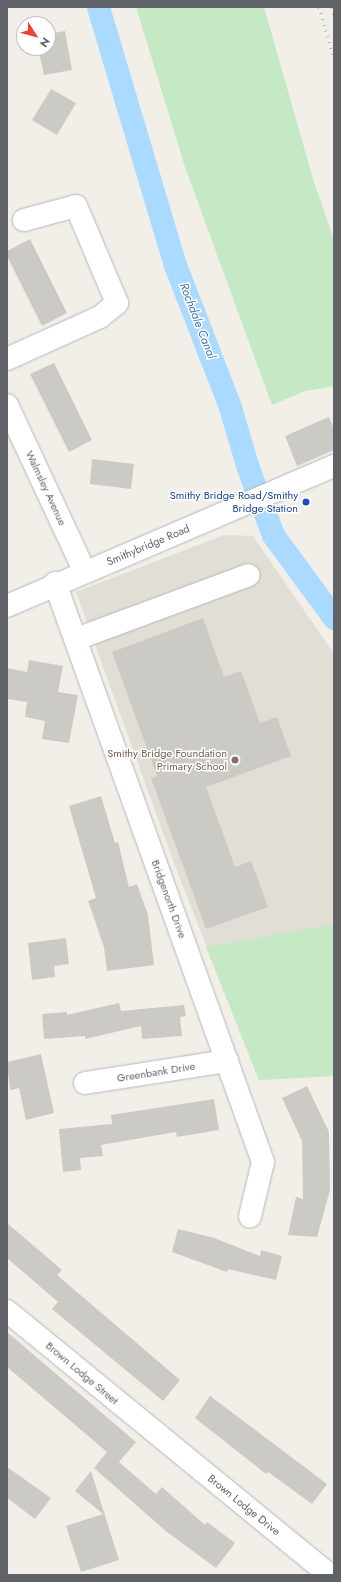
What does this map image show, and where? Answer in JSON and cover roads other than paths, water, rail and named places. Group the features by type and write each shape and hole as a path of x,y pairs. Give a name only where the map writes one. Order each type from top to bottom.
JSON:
{"street":[{"path":"7,359 100,317 117,303 76,206 24,220"},
{"name":"Walmsley Avenue","path":"7,405 85,572"},
{"name":"Smithybridge Road","path":"7,606 55,583 85,572 334,466"},
{"path":"76,639 249,576"},
{"name":"Bridgenorth Drive","path":"55,583 263,1162 250,1216"},
{"name":"Greenbank Drive","path":"85,1083 227,1060"},
{"name":"Brown Lodge Street","path":"7,1311 157,1436"},
{"name":"Brown Lodge Drive","path":"157,1436 330,1575"}],"waterway":[{"name":"Rochdale Canal","path":"98,7 175,265 230,407 247,465 273,535 334,618"}],"railway":[{"path":"319,7 334,58"},
{"path":"332,7 334,15"}],"place":[{"name":"Smithy Bridge Road/Smithy Bridge Station","path":"306,502"},
{"name":"Smithy Bridge Foundation Primary School","path":"235,760"}]}
